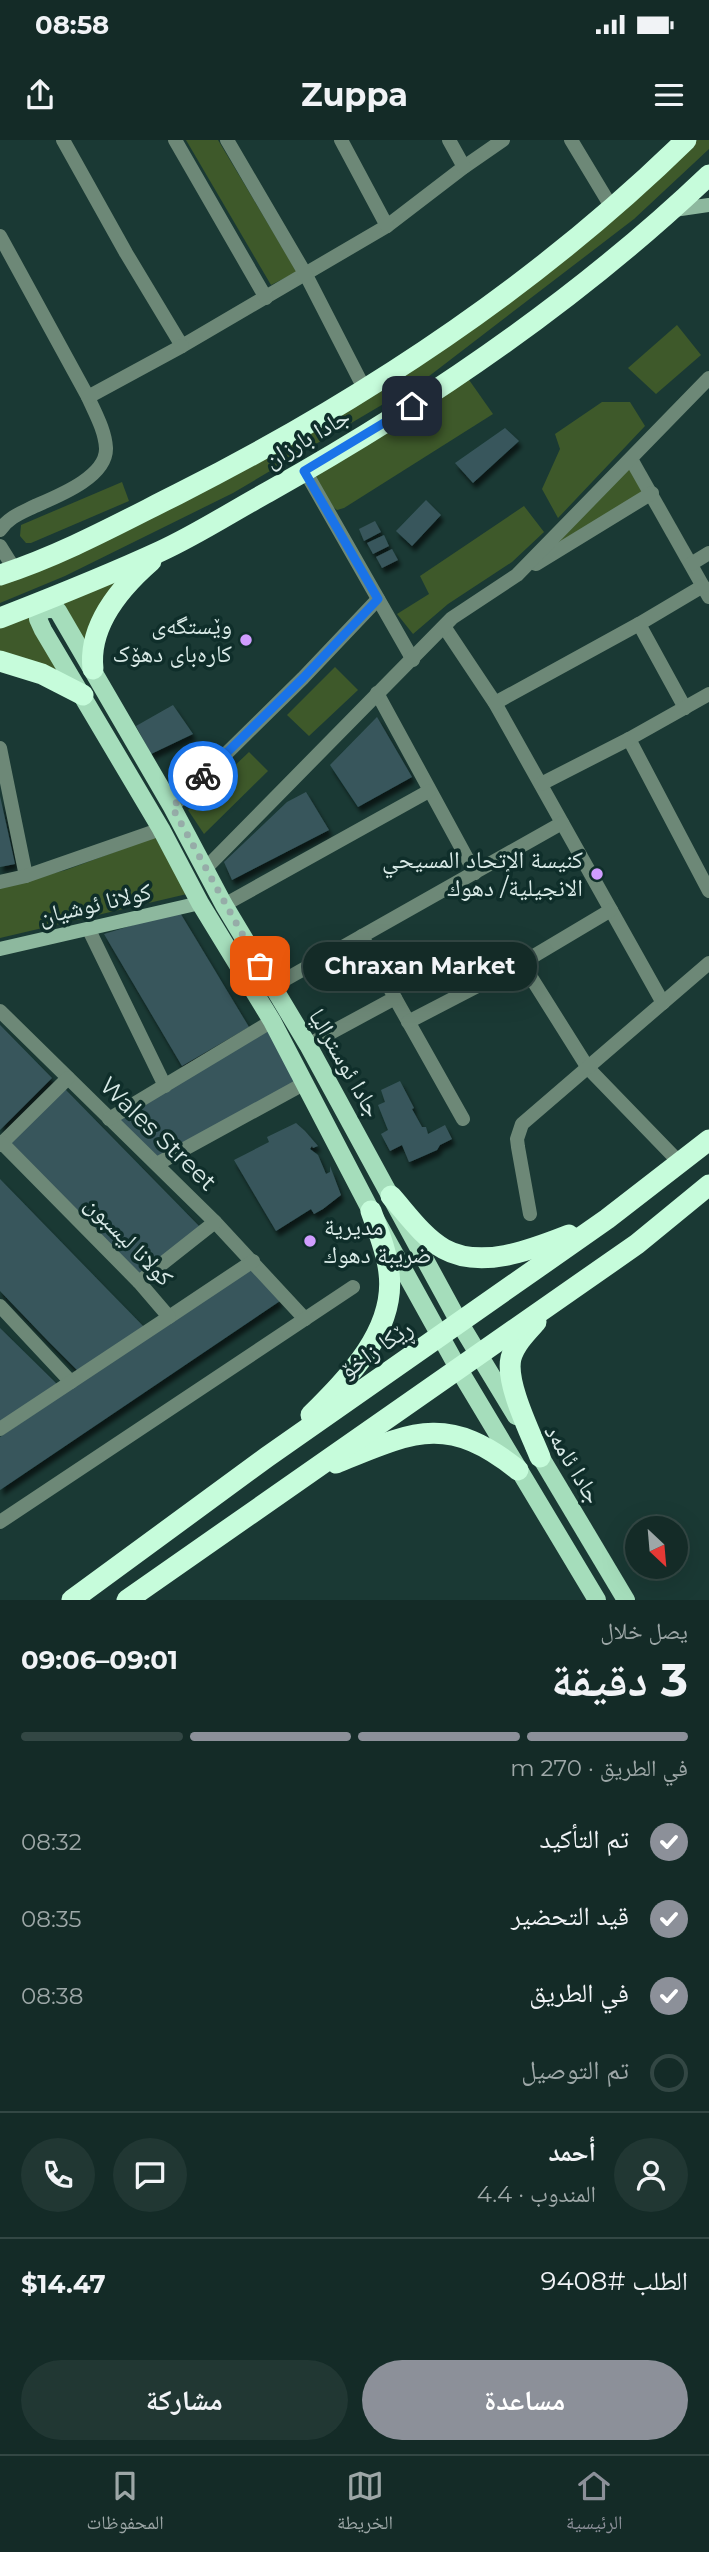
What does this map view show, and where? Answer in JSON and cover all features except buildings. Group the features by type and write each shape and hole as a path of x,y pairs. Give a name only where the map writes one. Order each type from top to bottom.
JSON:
{"highway":[{"name":"جادا بارزان","path":"8,573 123,522 217,474 365,390 430,349 513,289 612,208 686,140"},
{"name":"جادا بارزان","path":"0,618 163,550 304,471 412,406 542,315 672,210 709,175"},
{"path":"93,669 92,658 97,633 110,604 133,577 163,550"},
{"path":"0,661 42,674 83,695"},
{"name":"ڕێکا زاخۆ","path":"72,1600 267,1457 607,1219 709,1140"},
{"path":"127,1600 637,1244 709,1185"},
{"path":"391,1196 422,1231 443,1249 458,1256 475,1258 523,1251 607,1219"},
{"path":"267,1457 334,1392 372,1342 383,1319 390,1290 389,1273 371,1211"},
{"path":"540,1457 515,1391 510,1362 514,1349 526,1333 566,1294"},
{"path":"287,1487 383,1445 420,1434 439,1432 473,1441 499,1455 518,1470"}],"main road":[{"name":"جادا ئوسترالیا","path":"440,1336 272,1021 43,630 37,619 41,611 58,611 93,669 224,905 308,1045 459,1322"},
{"name":"جادا ئامەد","path":"459,1322 626,1600"},
{"name":"جادا ئامەد","path":"440,1336 597,1600"}],"street":[{"path":"63,140 125,253 182,346"},
{"path":"175,140 266,298"},
{"path":"227,140 306,275 365,390"},
{"path":"341,140 387,226"},
{"path":"449,140 464,167"},
{"path":"89,397 266,298 387,226 503,140"},
{"path":"571,140 612,208"},
{"path":"672,210 709,205"},
{"path":"0,236 89,397 104,436 105,460 97,471 83,481 12,516 0,530"},
{"path":"517,576 709,378"},
{"path":"495,703 639,624 706,591 631,459"},
{"path":"304,471 413,660"},
{"path":"205,869 452,618 652,493"},
{"path":"0,546 8,573"},
{"path":"691,564 709,553"},
{"path":"172,807 303,678 378,599"},
{"path":"639,624 685,708"},
{"path":"445,628 495,703 663,1003"},
{"path":"377,693 475,873"},
{"path":"541,784 709,694"},
{"path":"629,739 709,891"},
{"path":"0,748 26,876"},
{"path":"224,905 429,791"},
{"path":"272,987 562,822"},
{"path":"0,882 26,876 160,829"},
{"name":"كولانا ئوشيان","path":"0,949 201,903"},
{"path":"408,1022 522,963 611,910"},
{"path":"89,930 165,1086"},
{"path":"362,936 463,1119"},
{"path":"522,963 587,1068 680,1163"},
{"path":"530,1214 517,1139 522,1124 709,963"},
{"path":"308,1045 395,998"},
{"name":"Wales Street","path":"0,1011 215,1222 139,1282"},
{"path":"109,1119 272,1021"},
{"path":"1,1144 68,1078"},
{"path":"157,1164 305,1083"},
{"name":"كولانا ليسبون","path":"0,1429 169,1317 139,1282 1,1144"},
{"path":"215,1222 304,1319"},
{"path":"169,1317 253,1261"},
{"path":"0,1522 353,1287"},
{"path":"1,1310 71,1382"}],"green space":[{"path":"186,140 218,140 297,272 271,285"},
{"path":"697,140 709,140 709,149 634,219 424,380 233,493 65,576 0,603 0,585 386,386 645,188"},
{"path":"677,325 701,355 656,394 628,368"},
{"path":"467,377 493,414 344,508 337,510 332,506 312,473"},
{"path":"602,402 630,402 645,426 558,518 542,489 560,449 555,434"},
{"path":"631,459 652,493 517,575"},
{"path":"122,482 129,501 31,543 26,543 20,536 21,525"},
{"path":"524,506 544,532 512,562 448,604 413,634 397,614 429,594 420,576"},
{"path":"134,572 90,652 63,602"},
{"path":"28,615 69,683 0,654 0,627"},
{"path":"335,667 358,690 309,736 287,715"},
{"path":"249,752 268,771 204,834 188,810"},
{"path":"155,837 187,894 0,938 0,887 66,870"}],"way so far":[{"path":"203,776 172,807 260,966"}],"place":[{"name":"وێستگەی کارەبای دهۆک","path":"246,640"},
{"name":"كنيسة الإتحاد المسيحي الانجيلية/ دهوك","path":"597,874"},
{"name":"Chraxan Market","path":"260,966"},
{"name":"مديرية ضريبة دهوك","path":"310,1241"}],"route":[{"path":"203,776 303,678 378,599 304,471 412,406"}]}
